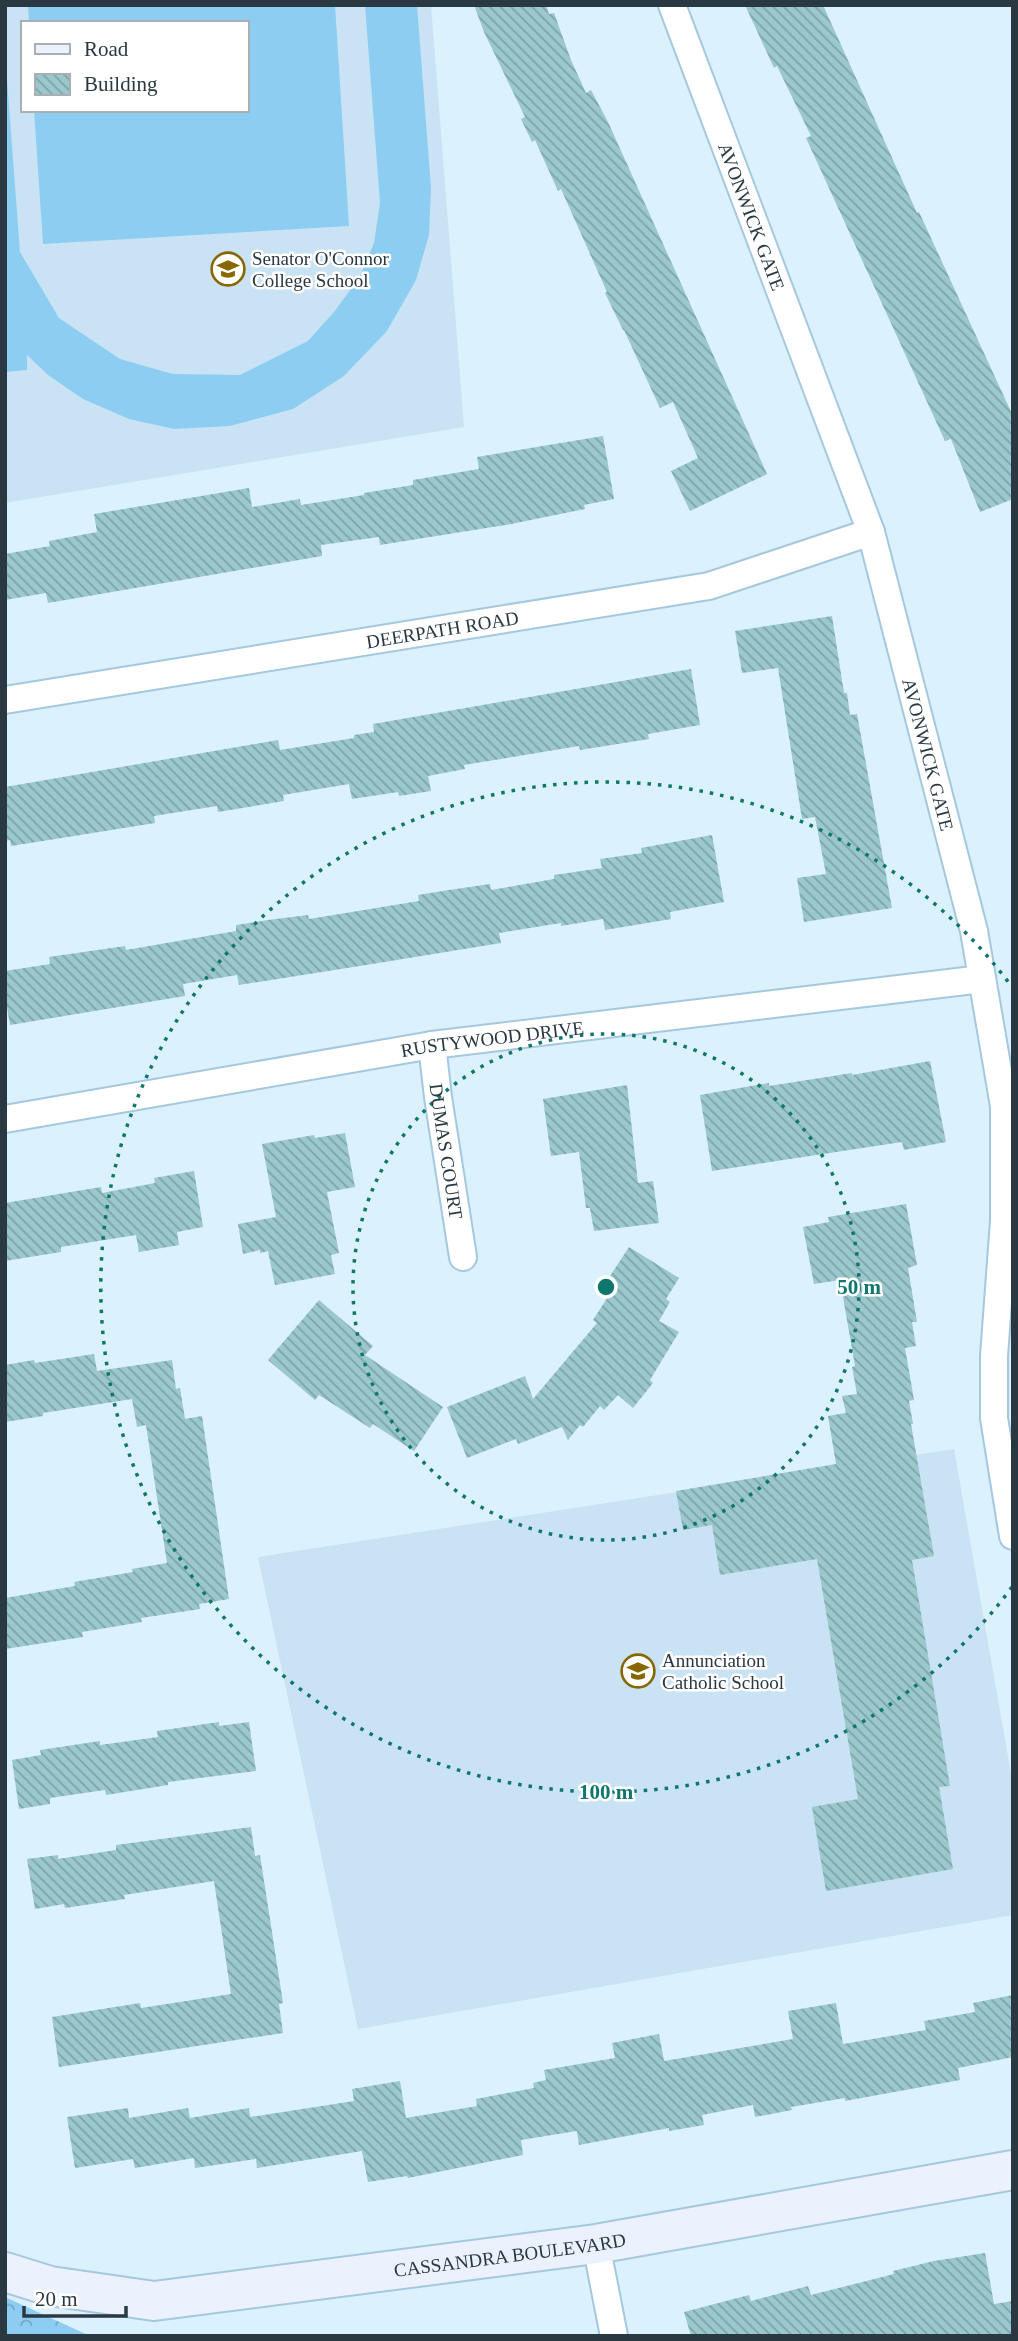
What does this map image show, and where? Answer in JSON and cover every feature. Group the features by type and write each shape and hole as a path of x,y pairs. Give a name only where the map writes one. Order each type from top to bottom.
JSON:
{"street":[{"name":"AVONWICK GATE","path":"672,5 871,531 974,931 1004,1107 1004,1222 994,1356 994,1418 1013,1536"},
{"name":"DEERPATH ROAD","path":"5,700 709,586 871,531"},
{"name":"RUSTYWOOD DRIVE","path":"5,1119 432,1045 982,979"},
{"name":"DUMAS COURT","path":"432,1045 463,1257"},
{"name":"CASSANDRA BOULEVARD","path":"5,2272 50,2286 154,2301 596,2244 1013,2170"},
{"path":"596,2244 614,2336"}],"shaded area":[{"name":"Senator O'Connor College School","path":"5,5 431,5 464,427 5,503"},
{"name":"Annunciation Catholic School","path":"954,1449 1013,1785 1013,1915 358,2029 258,1557"}],"green space":[{"path":"28,5 335,5 349,226 43,244 34,112 248,112 248,21 29,21"},
{"path":"365,5 417,5 431,188 429,235 416,280 387,331 344,376 293,409 230,426 174,429 129,419 83,399 48,375 27,355 27,370 5,372 5,53 20,252 59,318 120,359 173,374 240,375 308,341 359,278 374,243 380,203"},
{"path":"5,2297 90,2336 5,2336"}],"building":[{"path":"474,5 546,5 549,14 554,13 586,93 591,90 608,122 767,474 690,511 671,471 698,458 673,402 660,408 605,293 607,292 561,189 558,191 535,140 532,142 521,119 525,117"},
{"path":"745,5 823,5 1013,416 1013,499 980,512 951,439 945,441 806,138 811,136 777,66 774,68"},
{"path":"603,436 614,499 584,505 585,509 380,545 379,537 321,545 322,556 48,603 46,593 5,600 5,554 50,546 49,541 97,532 94,514 249,488 252,507 300,499 301,505 364,495 413,485 413,480 479,469 477,457"},
{"path":"832,616 844,693 847,693 850,715 857,714 892,908 804,922 797,878 826,874 815,817 802,819 778,668 742,673 735,631"},
{"path":"691,669 700,725 648,734 649,739 580,750 579,746 464,765 465,769 428,776 431,791 399,796 398,792 352,799 349,784 283,795 284,801 218,812 217,806 154,816 155,823 11,846 10,840 5,841 5,787 278,740 280,750 354,738 354,735 374,732 373,724"},
{"path":"712,835 724,902 670,912 671,919 605,930 603,919 561,926 561,923 499,933 501,943 366,965 239,985 237,975 183,984 185,996 10,1025 5,995 5,971 50,964 49,957 125,946 126,950 236,931 236,925 308,915 309,919 419,901 418,895 449,890 490,884 491,890 554,879 554,875 602,868 600,859 642,853 641,848"},
{"path":"930,1061 946,1142 904,1150 902,1142 712,1171 700,1095 769,1083 769,1086 852,1075"},
{"path":"627,1085 638,1183 653,1181 659,1223 594,1231 590,1208 586,1208 579,1152 551,1156 543,1099"},
{"path":"345,1133 355,1187 327,1192 339,1253 331,1255 335,1274 275,1285 268,1251 243,1254 238,1224 276,1217 262,1144"},
{"path":"194,1171 203,1227 177,1232 179,1245 139,1252 136,1235 61,1247 61,1252 5,1261 5,1203 101,1187 102,1193 155,1183 154,1178"},
{"path":"906,1204 917,1265 908,1268 917,1322 912,1322 916,1346 905,1348 914,1400 909,1401 934,1556 912,1560 950,1786 939,1787 953,1869 826,1891 812,1807 858,1799 817,1559 720,1575 712,1525 683,1530 676,1491 836,1464 828,1416 846,1413 842,1396 857,1394 852,1367 855,1366 840,1280 814,1284 803,1227 829,1222 828,1217"},
{"path":"629,1247 679,1278 666,1299 670,1302 659,1321 679,1332 650,1380 653,1383 633,1408 618,1395 604,1410 600,1406 568,1440 562,1427 518,1444 516,1439 467,1458 447,1407 525,1376 533,1399 597,1323 593,1320 609,1295 601,1290"},
{"path":"319,1300 373,1346 365,1355 443,1407 414,1451 373,1424 370,1428 319,1395 315,1400 268,1360"},
{"path":"94,1354 97,1371 172,1360 176,1389 180,1388 185,1419 202,1416 229,1599 199,1604 200,1609 141,1618 142,1622 82,1632 83,1637 5,1649 5,1598 75,1586 74,1582 167,1563 146,1425 137,1427 132,1399 5,1422 5,1365"},
{"path":"219,1722 219,1726 249,1722 256,1771 168,1782 168,1785 106,1795 105,1790 50,1798 50,1804 19,1809 12,1760 41,1755 40,1750 100,1741 100,1745 158,1737 157,1731"},
{"path":"251,1827 255,1856 260,1855 283,2003 279,2004 283,2033 59,2067 52,2017 140,2003 141,2008 231,1994 214,1881 124,1895 125,1899 65,1908 64,1904 35,1909 27,1859 58,1855 58,1859 116,1850 116,1845"},
{"path":"1013,1995 1013,2057 958,2068 960,2080 845,2101 845,2098 791,2107 792,2110 755,2117 753,2105 702,2115 704,2125 669,2131 669,2128 579,2145 577,2131 521,2140 523,2155 408,2178 368,2182 362,2151 257,2168 256,2159 195,2168 194,2158 135,2168 133,2159 75,2168 67,2117 128,2108 129,2118 188,2108 190,2118 249,2108 250,2117 354,2101 352,2089 400,2081 406,2118 477,2106 476,2099 534,2088 533,2083 546,2080 544,2070 615,2058 612,2043 659,2034 664,2061 793,2039 788,2011 836,2003 843,2044 926,2030 924,2021 975,2012 973,2003"},
{"path":"985,2253 994,2304 1013,2301 1013,2336 691,2336 684,2312 749,2295 751,2301 808,2286 811,2295 934,2261"}],"place":[{"name":"Senator O'Connor College School","path":"228,269"},
{"name":"Annunciation Catholic School","path":"638,1671"}]}
